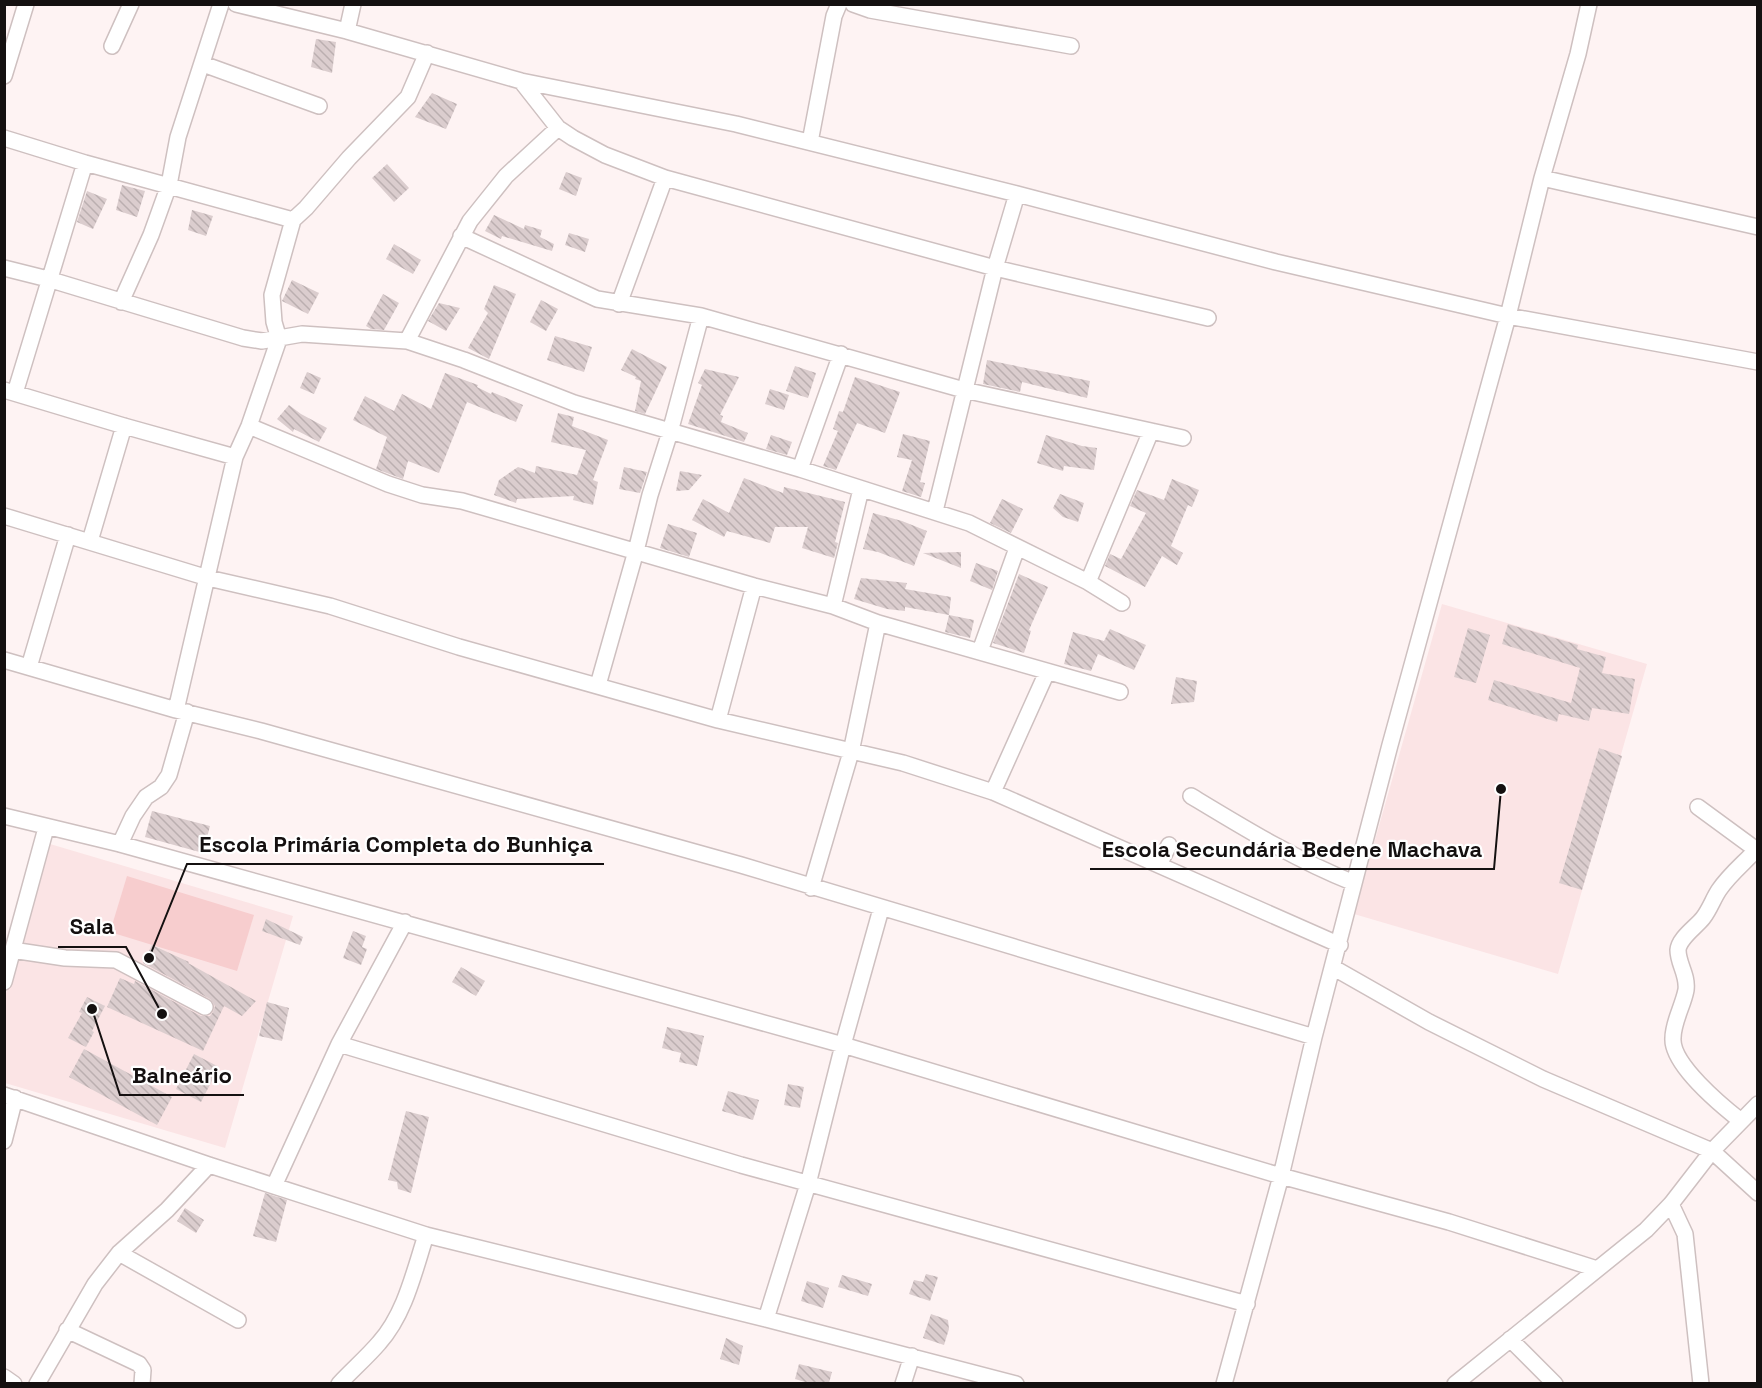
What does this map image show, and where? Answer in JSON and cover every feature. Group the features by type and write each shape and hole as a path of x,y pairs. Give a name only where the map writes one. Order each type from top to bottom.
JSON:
{"street":[{"path":"4,76 26,4"},
{"path":"112,45 131,4"},
{"path":"121,302 151,235 169,185 178,137 221,4"},
{"path":"236,4 347,31 521,81 736,124 1276,262 1508,316 1758,362"},
{"path":"347,31 353,4"},
{"path":"810,142 834,16 839,4"},
{"path":"853,4 870,10 1071,46"},
{"path":"1224,1383 1281,1176 1314,1037 1340,945 1390,745 1508,316 1542,178 1578,54 1589,4"},
{"path":"120,844 133,816 146,797 161,787 169,775 208,578 236,457 279,339 274,322 272,296 293,219 306,208 349,158 408,97 427,53"},
{"path":"203,64 319,106"},
{"path":"521,81 558,128 604,155 665,178 994,268 1208,318"},
{"path":"407,341 470,221 506,176 558,128"},
{"path":"4,138 85,163 293,219"},
{"path":"85,163 10,391 236,457"},
{"path":"619,304 665,178"},
{"path":"1542,178 1758,227"},
{"path":"935,511 994,268 1017,194"},
{"path":"461,236 597,299 701,316 964,390 1183,438"},
{"path":"4,268 48,279 243,338 262,341 302,334 407,341 464,360 574,403 935,511 969,524 1088,582 1122,603"},
{"path":"598,685 701,316"},
{"path":"800,470 841,354"},
{"path":"90,541 124,426"},
{"path":"249,426 388,484 422,495 462,501 753,586 833,606 878,623 1120,692"},
{"path":"1088,582 1151,430"},
{"path":"833,606 861,489"},
{"path":"4,516 208,578 330,606 459,647 718,720 903,763 993,792 1340,945"},
{"path":"29,667 68,535"},
{"path":"980,651 1017,548"},
{"path":"718,720 753,586"},
{"path":"811,888 851,752 878,623"},
{"path":"4,660 741,866 1314,1037"},
{"path":"993,792 1047,672"},
{"path":"1191,796 1259,838 1317,868 1354,883"},
{"path":"1698,807 1757,850 1727,880 1707,913 1681,942 1678,950 1687,980 1686,991 1672,1040 1678,1057 1696,1081 1741,1121"},
{"path":"4,816 46,828 120,844 843,1045 1281,1176 1449,1222 1597,1269"},
{"path":"4,982 46,828"},
{"path":"1159,865 1169,845"},
{"path":"766,1319 808,1184 843,1045 881,909"},
{"path":"274,1186 339,1044 405,922"},
{"path":"9,957 116,960 206,1007"},
{"path":"1334,968 1429,1022 1543,1079 1712,1151 1758,1192"},
{"path":"339,1044 808,1184 1247,1304"},
{"path":"4,1141 10,1096 209,1166 426,1235 1016,1383"},
{"path":"1457,1383 1646,1230 1671,1204 1712,1151 1758,1104"},
{"path":"37,1383 95,1284 118,1252 167,1210 209,1166"},
{"path":"1671,1204 1685,1234 1701,1383"},
{"path":"339,1383 380,1342 394,1321 407,1293 426,1235"},
{"path":"118,1252 238,1320"},
{"path":"67,1330 139,1364 144,1370 142,1383"},
{"path":"1510,1339 1555,1383"},
{"path":"903,1383 912,1356"},
{"path":"4,1377 14,1383"}],"shaded area":[{"path":"1442,604 1647,664 1558,974 1354,914"},
{"path":"50,844 293,916 225,1148 5,1083 4,1000"},
{"path":"127,876 254,915 237,971 110,932"}],"building":[{"path":"316,39 336,42 332,73 311,67"},
{"path":"432,93 457,104 446,129 415,117"},
{"path":"387,164 409,188 394,202 372,178"},
{"path":"566,172 582,178 576,196 559,189"},
{"path":"122,185 145,191 137,217 116,210"},
{"path":"87,191 107,199 93,229 77,222"},
{"path":"192,210 213,216 206,236 188,230"},
{"path":"494,215 524,229 525,225 542,230 540,237 554,244 552,251 502,236 501,239 485,231"},
{"path":"569,233 589,239 585,252 565,245"},
{"path":"394,244 421,260 413,274 386,259"},
{"path":"292,280 319,293 308,314 282,301"},
{"path":"494,285 516,294 489,359 468,348 488,313 484,309"},
{"path":"383,294 399,303 384,330 371,329 366,326"},
{"path":"541,300 558,309 546,331 530,322"},
{"path":"439,303 460,308 446,331 428,321"},
{"path":"555,336 592,347 584,372 547,360"},
{"path":"632,349 667,367 645,414 635,411 641,381 621,370"},
{"path":"987,360 1090,381 1087,398 1022,382 1020,392 983,384"},
{"path":"795,366 816,373 808,398 786,391"},
{"path":"705,369 739,377 720,415 723,416 721,422 748,433 744,442 688,424 702,385 698,383"},
{"path":"307,372 321,378 314,394 300,388"},
{"path":"445,373 478,385 477,387 491,394 492,392 523,405 516,422 467,402 439,473 408,461 403,479 376,469 387,437 353,420 365,396 394,411 402,394 431,409"},
{"path":"855,377 900,392 885,433 857,423 836,470 823,466 838,431 833,429 839,411 843,412"},
{"path":"770,389 789,395 784,410 765,404"},
{"path":"289,405 327,428 319,442 294,429 293,432 277,419"},
{"path":"558,413 574,417 572,426 608,440 593,480 598,482 593,505 573,500 574,496 517,499 516,503 494,495 499,480 518,467 535,473 536,466 577,475 586,450 551,442"},
{"path":"903,434 930,441 920,482 925,483 921,497 902,491 912,460 897,457"},
{"path":"771,435 792,442 787,455 766,449"},
{"path":"1046,435 1097,448 1094,470 1064,466 1063,471 1037,463"},
{"path":"624,467 647,472 640,493 619,489"},
{"path":"680,471 702,475 689,490 676,491"},
{"path":"744,478 783,493 784,487 845,502 835,542 838,543 834,558 802,548 808,527 775,527 770,543 727,531 724,537 692,520 703,499 729,513"},
{"path":"1172,479 1199,490 1192,507 1188,505 1171,546 1183,553 1177,565 1162,556 1145,587 1105,566 1110,554 1121,559 1146,513 1130,506 1137,490 1164,500"},
{"path":"1060,494 1084,503 1078,522 1063,517 1053,508"},
{"path":"1002,499 1023,509 1011,533 990,523"},
{"path":"873,513 927,531 914,566 878,552 863,549"},
{"path":"668,524 697,533 689,557 660,548"},
{"path":"961,552 961,568 923,553"},
{"path":"976,563 998,571 992,590 970,581"},
{"path":"1019,574 1048,587 1029,630 1031,631 1024,653 993,643"},
{"path":"861,578 907,583 905,589 951,597 949,615 905,607 905,611 887,609 854,599"},
{"path":"949,615 974,620 970,638 945,632"},
{"path":"1508,624 1578,645 1577,649 1606,657 1602,673 1635,679 1629,714 1592,708 1589,721 1559,714 1557,722 1488,700 1494,680 1571,703 1580,668 1502,644"},
{"path":"1468,628 1490,635 1476,683 1454,677"},
{"path":"1110,629 1146,645 1134,670 1098,654 1091,671 1064,664 1073,632 1104,641"},
{"path":"1176,677 1197,681 1194,702 1171,704"},
{"path":"1599,748 1622,756 1582,890 1559,883"},
{"path":"152,811 210,826 203,853 145,837"},
{"path":"266,919 303,937 300,945 262,931"},
{"path":"353,931 366,936 362,947 367,949 361,965 343,958"},
{"path":"152,945 189,962 256,1001 242,1016 224,1006 203,1051 107,1007 120,978 134,984 135,981 201,1016 210,1016 213,1012 215,1006 210,999 143,963"},
{"path":"461,967 485,981 476,996 452,982"},
{"path":"87,997 105,1006 86,1047 68,1038 82,1013 79,1012"},
{"path":"267,1002 289,1008 282,1041 259,1036"},
{"path":"667,1027 704,1036 697,1066 679,1062 681,1053 662,1048"},
{"path":"84,1049 172,1097 157,1125 69,1077"},
{"path":"194,1054 219,1067 201,1102 176,1089"},
{"path":"788,1084 804,1087 800,1108 784,1105"},
{"path":"728,1091 759,1100 753,1120 722,1111"},
{"path":"406,1111 429,1117 411,1193 398,1189 397,1182 388,1180"},
{"path":"265,1193 287,1200 276,1242 253,1236"},
{"path":"185,1208 204,1220 196,1233 177,1221"},
{"path":"926,1274 938,1277 930,1301 909,1294 914,1280 923,1282"},
{"path":"842,1275 872,1284 868,1296 838,1287"},
{"path":"807,1281 829,1288 823,1308 801,1301"},
{"path":"931,1314 948,1320 949,1329 944,1345 923,1338"},
{"path":"726,1338 743,1346 739,1365 720,1359"},
{"path":"799,1364 832,1372 829,1383 804,1383 795,1379"}],"place":[{"name":"Escola Secundária Bedene Machava","path":"1501,789"},
{"name":"Escola Primária Completa do Bunhiça","path":"149,958"},
{"name":"Balneário","path":"92,1009"},
{"name":"Sala","path":"162,1014"}]}
